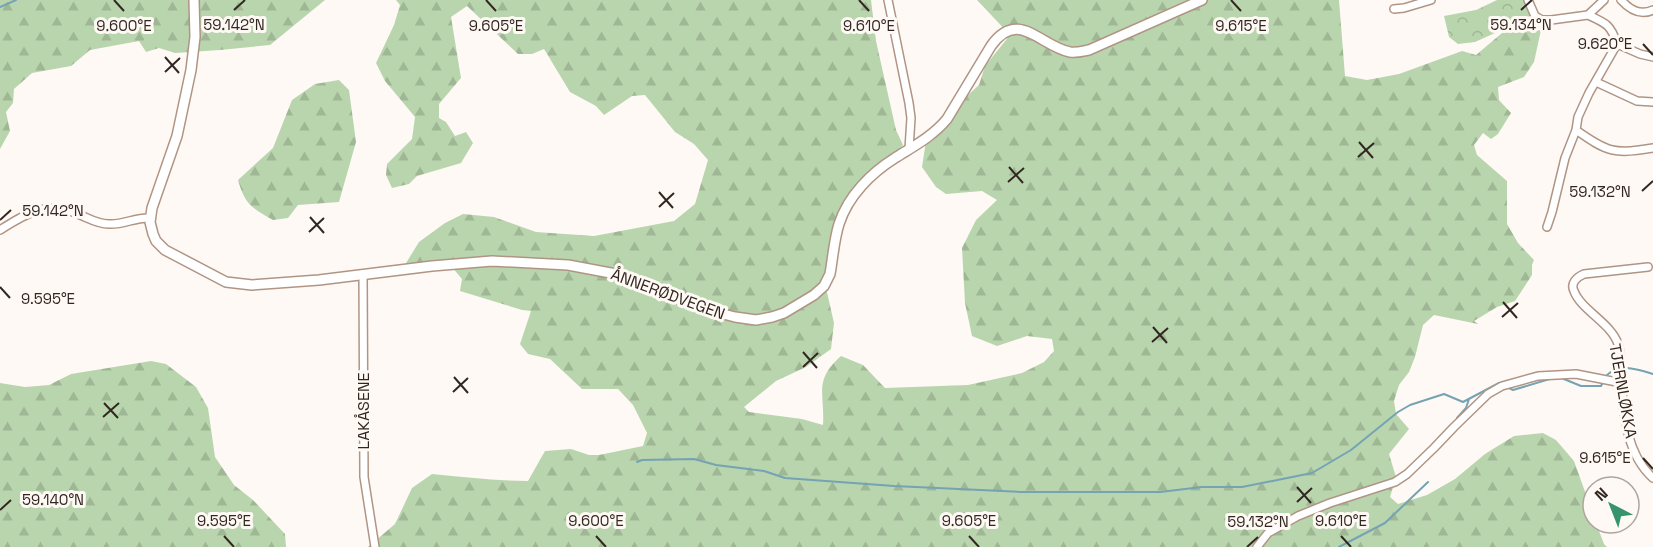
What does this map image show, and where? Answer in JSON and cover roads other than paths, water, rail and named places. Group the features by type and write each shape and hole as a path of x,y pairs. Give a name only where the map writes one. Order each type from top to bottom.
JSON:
{"main road":[{"path":"150,218 177,136 192,70 195,37 194,0"},
{"name":"ÅNNERØDVEGEN","path":"150,218 156,241 165,250 226,282 252,285 492,261 568,265 626,277 687,303 720,314 756,320 772,317 814,296 824,286 830,274 840,222 846,208 860,188 886,164 940,128 991,46 999,37 1009,31 1025,30 1067,51 1081,52 1202,0"}],"street":[{"path":"888,0 909,103 911,118 909,149"},
{"path":"1394,9 1431,0"},
{"path":"1528,0 1532,12 1542,20 1588,15 1607,24 1617,44 1653,57"},
{"path":"1588,15 1605,0"},
{"path":"1621,0 1635,12 1653,10"},
{"path":"1547,227 1578,117 1617,44"},
{"path":"1596,82 1629,98 1642,102 1653,102"},
{"path":"1576,130 1610,151 1627,152 1653,148"},
{"path":"0,230 25,214 54,208 67,210 95,222 106,224 150,218"},
{"name":"TJERNLØKKA","path":"1648,267 1584,274 1578,276 1573,284 1578,299 1612,334 1617,343 1621,360 1625,422 1634,452 1645,472 1653,478"},
{"name":"LAKÅSENE","path":"363,274 364,477 375,547"},
{"path":"1257,547 1268,533 1298,516 1330,502 1377,489 1401,478 1488,394 1502,386 1538,376 1576,374 1622,383"}],"waterway":[{"path":"0,7 16,0"},
{"path":"1605,377 1610,372 1622,368 1653,374"},
{"path":"1559,377 1581,386 1601,386 1603,382"},
{"path":"1507,387 1513,390 1553,378"},
{"path":"637,462 694,459 716,465 764,471 785,478 1021,492 1160,492 1202,487 1242,487 1312,473 1351,450 1410,405 1444,394 1463,402 1499,383 1502,385"},
{"path":"1457,418 1466,408 1469,399"},
{"path":"1339,547 1385,523 1428,482"}]}
